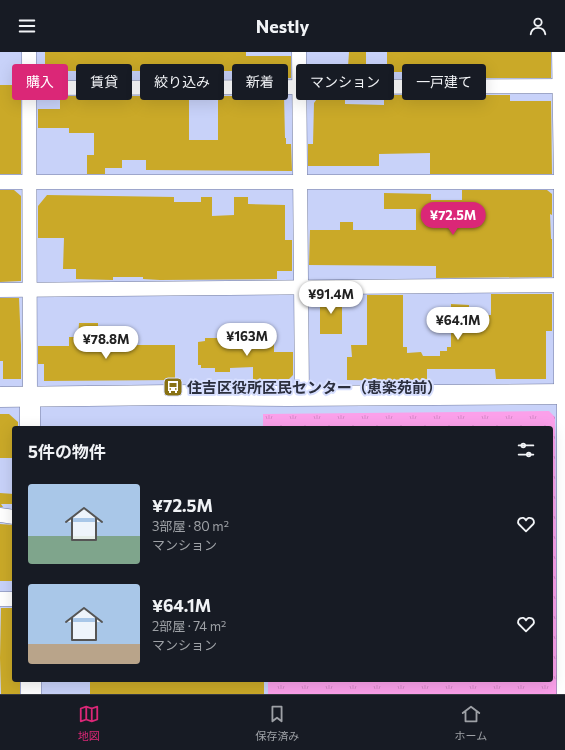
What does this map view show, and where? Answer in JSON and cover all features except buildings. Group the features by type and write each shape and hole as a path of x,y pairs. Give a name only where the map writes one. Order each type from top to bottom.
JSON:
{"street":[{"path":"28,52 28,64"},
{"path":"299,52 299,64"},
{"path":"562,52 564,86 565,182 564,694"},
{"path":"68,88 296,86"},
{"path":"394,86 564,86"},
{"path":"29,100 30,426"},
{"path":"299,100 302,396"},
{"path":"0,182 565,182"},
{"path":"0,290 565,285"},
{"path":"0,398 173,395 302,396 565,394"},
{"path":"0,515 12,517"},
{"path":"0,599 12,599"},
{"path":"31,682 31,694"}],"green space":[{"path":"549,411 555,417 557,694 268,694 268,682 553,682 553,426 263,426 263,414"}],"place":[{"name":"住吉区役所区民センター（恵楽苑前）","path":"173,387"}]}
